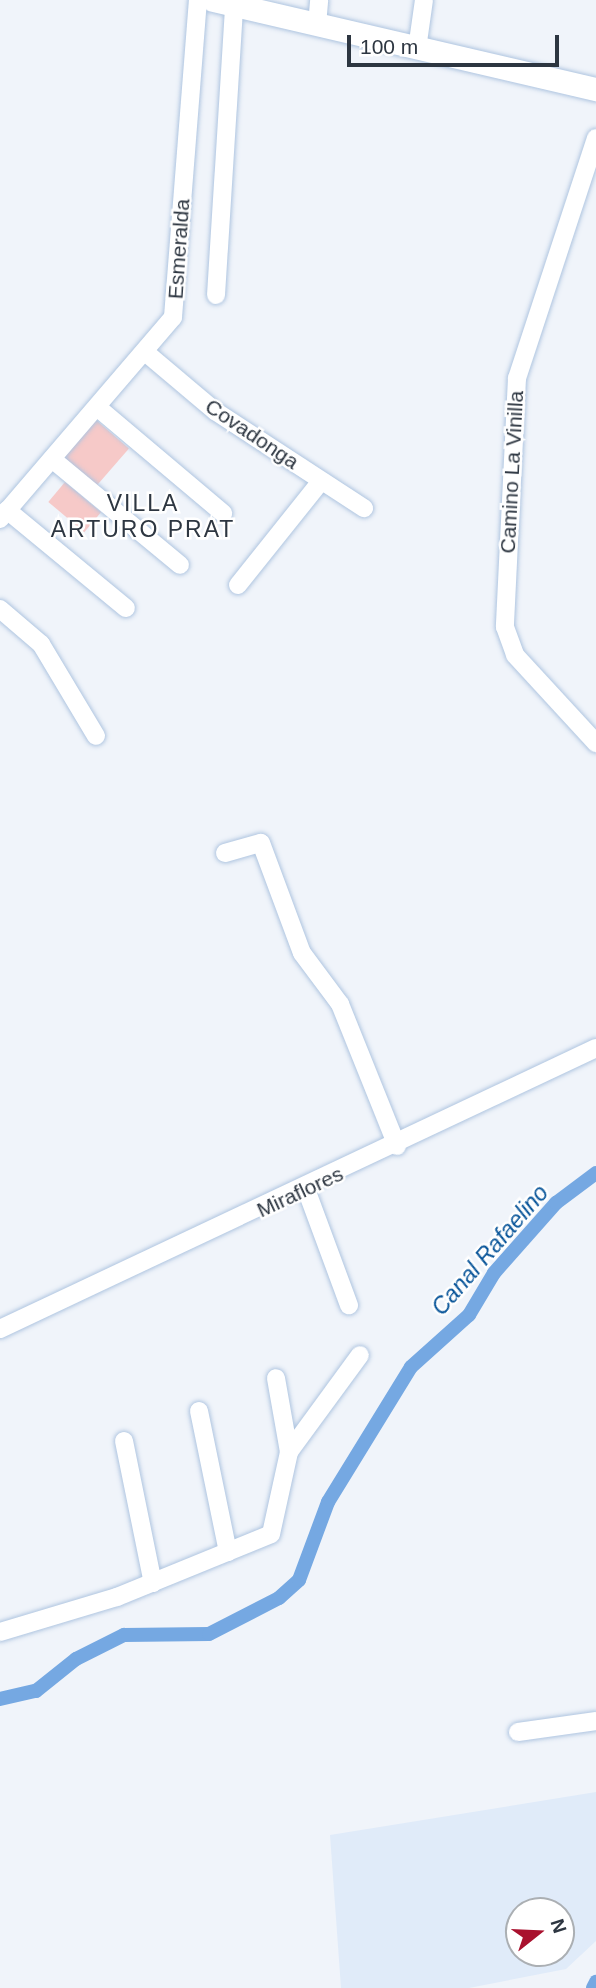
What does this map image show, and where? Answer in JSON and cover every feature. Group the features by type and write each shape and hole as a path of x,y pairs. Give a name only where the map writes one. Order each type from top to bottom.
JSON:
{"main road":[{"path":"224,3 596,89"}],"street":[{"name":"Esmeralda","path":"4,515 173,317 198,0"},
{"path":"317,25 319,0"},
{"path":"417,49 424,0"},
{"path":"216,295 224,3"},
{"name":"Camino La Vinilla","path":"596,138 517,378 505,627 515,655 596,743"},
{"name":"Covadonga","path":"145,352 215,411 364,508"},
{"path":"97,407 223,513"},
{"path":"52,459 180,565"},
{"path":"238,585 321,481"},
{"path":"4,515 126,608"},
{"path":"0,609 41,645 96,736"},
{"path":"225,853 261,843 302,953 340,1004 397,1146"},
{"name":"Miraflores","path":"0,1329 306,1189 596,1048"},
{"path":"306,1189 349,1305"},
{"path":"289,1452 359,1355"},
{"path":"0,1632 153,1583 271,1534 289,1452 276,1378"},
{"path":"199,1411 228,1552"},
{"path":"124,1441 153,1583"},
{"path":"518,1732 596,1721"}],"shaded area":[{"path":"95,419 129,449 94,489 60,459"},
{"path":"65,482 101,512 84,532 48,502"},
{"path":"596,1792 596,1941 575,1961 575,1897 505,1897 505,1967 568,1967 566,1969 469,1988 341,1988 330,1835"}],"waterway":[{"name":"Canal Rafaelino","path":"0,1699 36,1691 76,1659 124,1635 209,1634 279,1598 299,1580 328,1502 411,1367 469,1315 494,1273 556,1203 596,1173"},
{"path":"593,1988 596,1982"}],"district":[{"name":"VILLA ARTURO PRAT","path":"143,516"}]}
